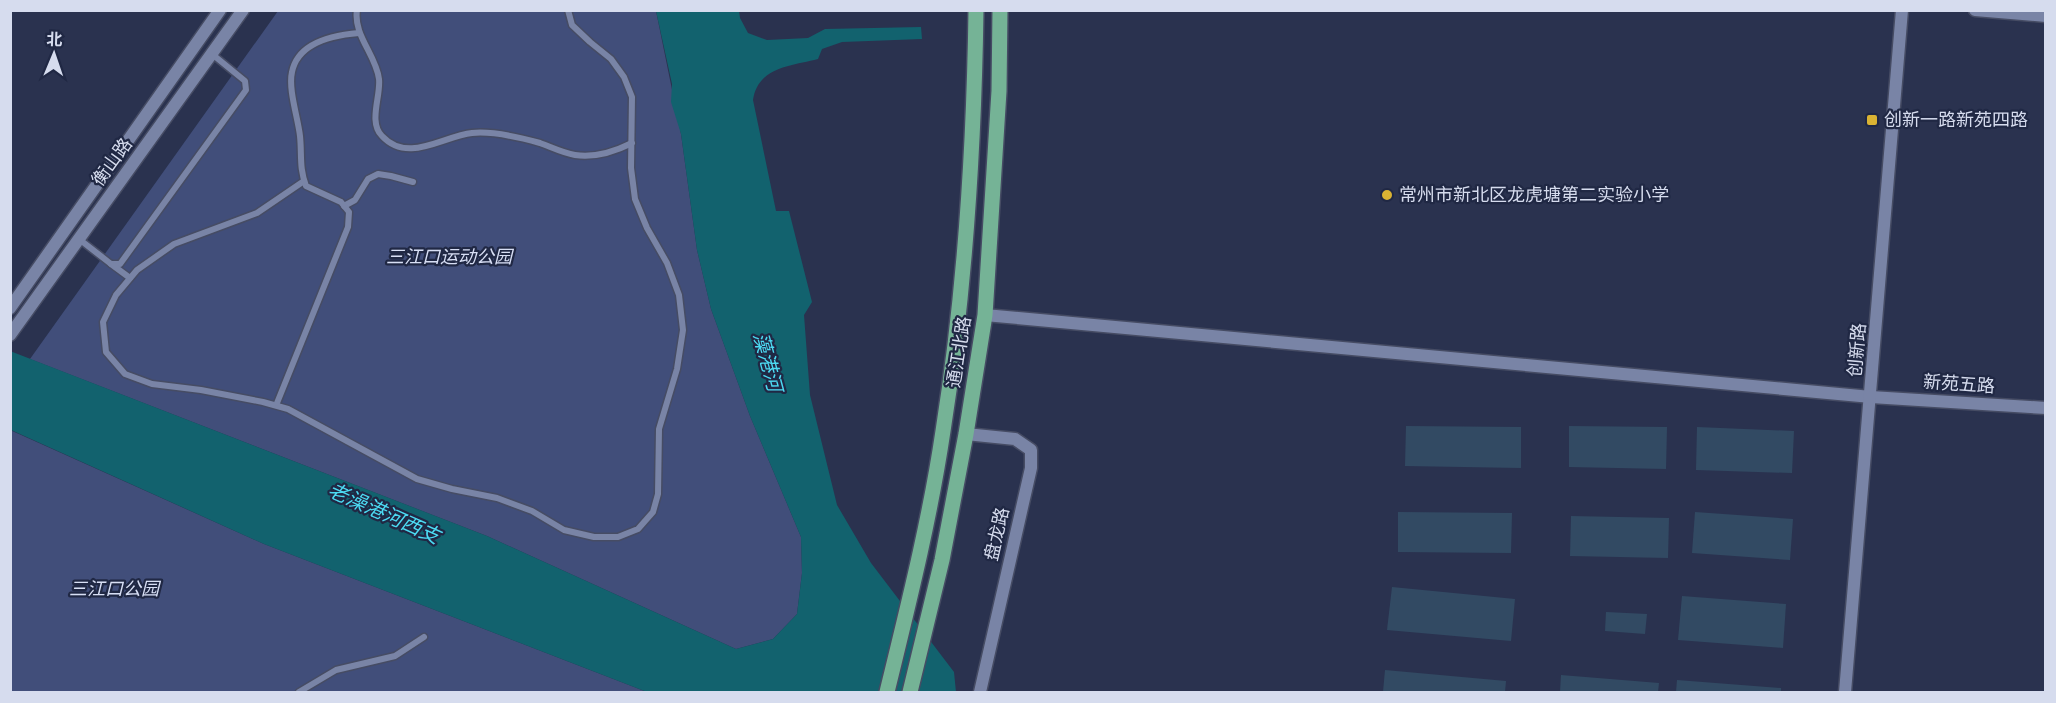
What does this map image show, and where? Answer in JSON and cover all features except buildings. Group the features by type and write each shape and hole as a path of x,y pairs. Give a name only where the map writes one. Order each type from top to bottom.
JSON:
{"main road":[{"name":"通江北路","path":"887,693 913,584 943,432 960,305 975,89 976,10"},
{"name":"通江北路","path":"910,693 942,560 966,434 985,315 999,92 1000,10"}],"street":[{"name":"衡山路","path":"10,308 220,10"},
{"name":"衡山路","path":"10,335 243,10"},
{"name":"创新路","path":"1845,693 1902,10"},
{"path":"1975,10 2046,16"},
{"name":"新苑五路","path":"985,315 1871,397 2046,408"},
{"name":"盘龙路","path":"966,434 1015,439 1030,450 1030,468 980,693"}],"lane":[{"path":"357,10 359,33 372,56 379,80 376,121 381,135 393,144 415,150 473,133 527,140 574,155 598,155 632,143"},
{"path":"304,181 257,213 174,244 137,270 116,295 103,322 106,352 125,374 152,384 201,390 288,409 417,479 497,498 532,511 564,530 594,537 618,537 638,529 653,512 658,494 659,429 677,369 684,330 679,295 668,263 647,228 635,199 631,168 632,98 624,77 611,59 572,25 568,10"},
{"path":"277,403 348,227 349,212 341,202 306,186 300,171 300,138 293,98 292,72 300,55 316,42 340,34 359,33"},
{"path":"111,264 120,264 246,90 245,81 212,54"},
{"path":"344,206 355,200 369,179 378,174 413,182"},
{"path":"79,238 130,278"},
{"path":"300,693 336,670 395,656 424,637"}],"green space":[{"name":"三江口运动公园","path":"278,11 656,11 681,134 697,250 711,309 750,416 801,537 802,573 797,614 773,639 736,649 487,536 30,359"},
{"name":"三江口公园","path":"10,430 264,544 647,692 11,692"}],"water":[{"path":"656,11 739,11 748,33 767,40 808,38 825,29 921,27 922,39 842,42 822,49 818,59 787,66 769,74 756,89 753,100 776,211 789,211 812,302 804,315 810,395 837,505 871,563 954,672 956,692 647,692 264,544 11,430 10,351 487,536 736,649 773,639 797,614 802,573 801,537 750,416 711,309 697,250 681,134 671,102 672,84"}],"place":[{"name":"创新一路新苑四路","path":"1872,120"},
{"name":"常州市新北区龙虎塘第二实验小学","path":"1387,195"}],"water label":[{"name":"藻港河","path":"768,362"},
{"name":"老澡港河西支","path":"384,513"}]}
